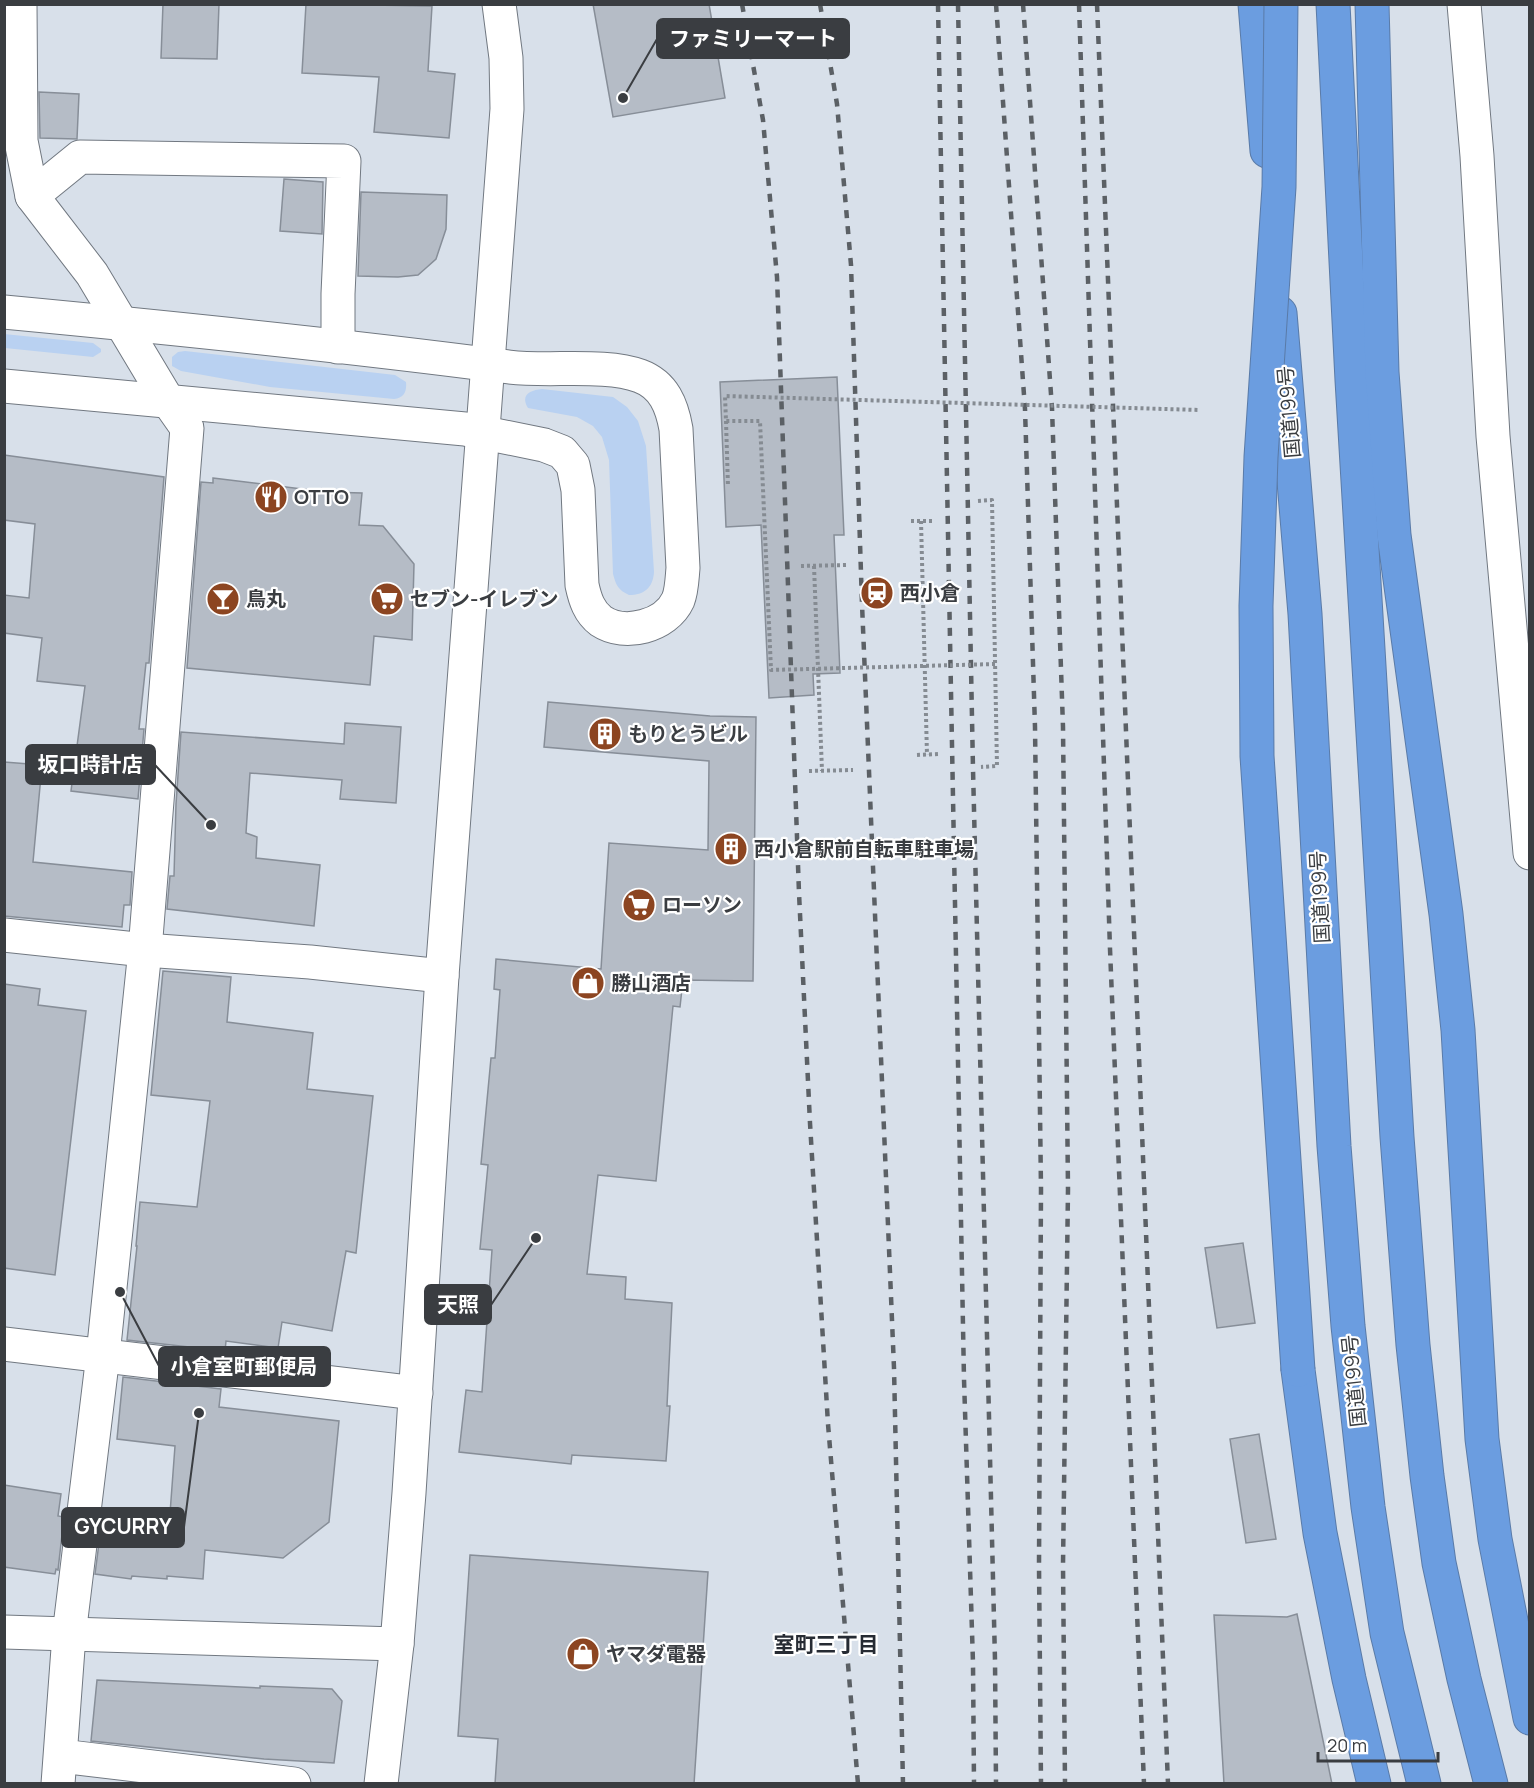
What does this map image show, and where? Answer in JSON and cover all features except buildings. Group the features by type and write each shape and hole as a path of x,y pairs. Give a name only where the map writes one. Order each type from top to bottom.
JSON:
{"highway":[{"name":"国道199号","path":"1255,4 1305,614 1334,1146 1348,1326 1368,1507 1387,1634 1424,1784"},
{"path":"1281,4 1279,187 1261,457 1256,606 1257,756 1298,1370 1320,1533 1349,1679 1374,1784"},
{"path":"1333,4 1353,392 1396,1125 1413,1345 1439,1563 1464,1679 1491,1784"},
{"path":"1372,4 1382,372 1394,535 1446,914 1458,1030 1482,1439 1496,1539 1530,1718"},
{"path":"1375,71 1377,4"}],"street":[{"path":"20,4 21,141 32,196 92,274 168,401 187,428 145,950 103,1355 69,1635 60,1770 294,1784"},
{"path":"381,1784 397,1644 416,1393 442,976 507,109 506,58 499,4"},
{"path":"1464,4 1477,156 1493,436 1530,852"},
{"path":"32,196 80,157 344,161 338,347"},
{"path":"4,312 533,370 608,370 628,372 643,377 657,386 666,397 673,412 676,429 683,568 678,600 671,610 652,624 639,627 614,626 602,621 591,612 582,585 578,490 573,465 562,452 554,448 482,431 4,386"},
{"path":"4,935 442,976"},
{"path":"4,1344 416,1393"},
{"path":"4,1632 397,1644"}],"path":[{"path":"728,487 725,396 1199,410"},
{"path":"726,421 760,421 771,670 995,664"},
{"path":"978,501 992,500 997,766 981,766"},
{"path":"911,521 932,521"},
{"path":"921,521 927,755"},
{"path":"801,566 846,565"},
{"path":"814,566 822,771"},
{"path":"917,755 939,754"},
{"path":"809,771 853,770"}],"shaded area":[{"path":"4,334 93,343 101,349 101,352 93,357 5,348"},
{"path":"178,352 395,375 406,382 406,388 402,396 394,399 270,387 181,371 172,366 172,357"},
{"path":"542,389 613,397 627,407 638,421 646,446 654,572 650,586 643,592 634,595 625,593 618,587 613,574 609,460 602,437 593,426 577,417 528,408 525,400 528,394"}],"railway":[{"path":"742,4 763,120 777,277 799,893 810,1123 828,1424 858,1784"},
{"path":"820,4 837,104 851,265 862,604 894,1368 903,1784"},
{"path":"938,4 964,1379 973,1663 974,1784"},
{"path":"958,4 996,1784"},
{"path":"996,4 1025,409 1035,727 1041,1189 1039,1565 1041,1784"},
{"path":"1023,4 1052,408 1063,727 1068,1189 1063,1565 1065,1784"},
{"path":"1079,4 1110,949 1144,1784"},
{"path":"1097,4 1168,1784"}],"place":[{"name":"ファミリーマート","path":"623,98"},
{"name":"OTTO","path":"271,497"},
{"name":"西小倉","path":"877,593"},
{"name":"鳥丸","path":"223,599"},
{"name":"セブン-イレブン","path":"387,599"},
{"name":"もりとうビル","path":"605,734"},
{"name":"坂口時計店","path":"211,825"},
{"name":"西小倉駅前自転車駐車場","path":"731,849"},
{"name":"ローソン","path":"639,905"},
{"name":"勝山酒店","path":"588,983"},
{"name":"天照","path":"536,1238"},
{"name":"小倉室町郵便局","path":"120,1292"},
{"name":"GYCURRY","path":"199,1413"},
{"name":"ヤマダ電器","path":"583,1654"}],"district":[{"name":"室町三丁目","path":"826,1645"}]}
